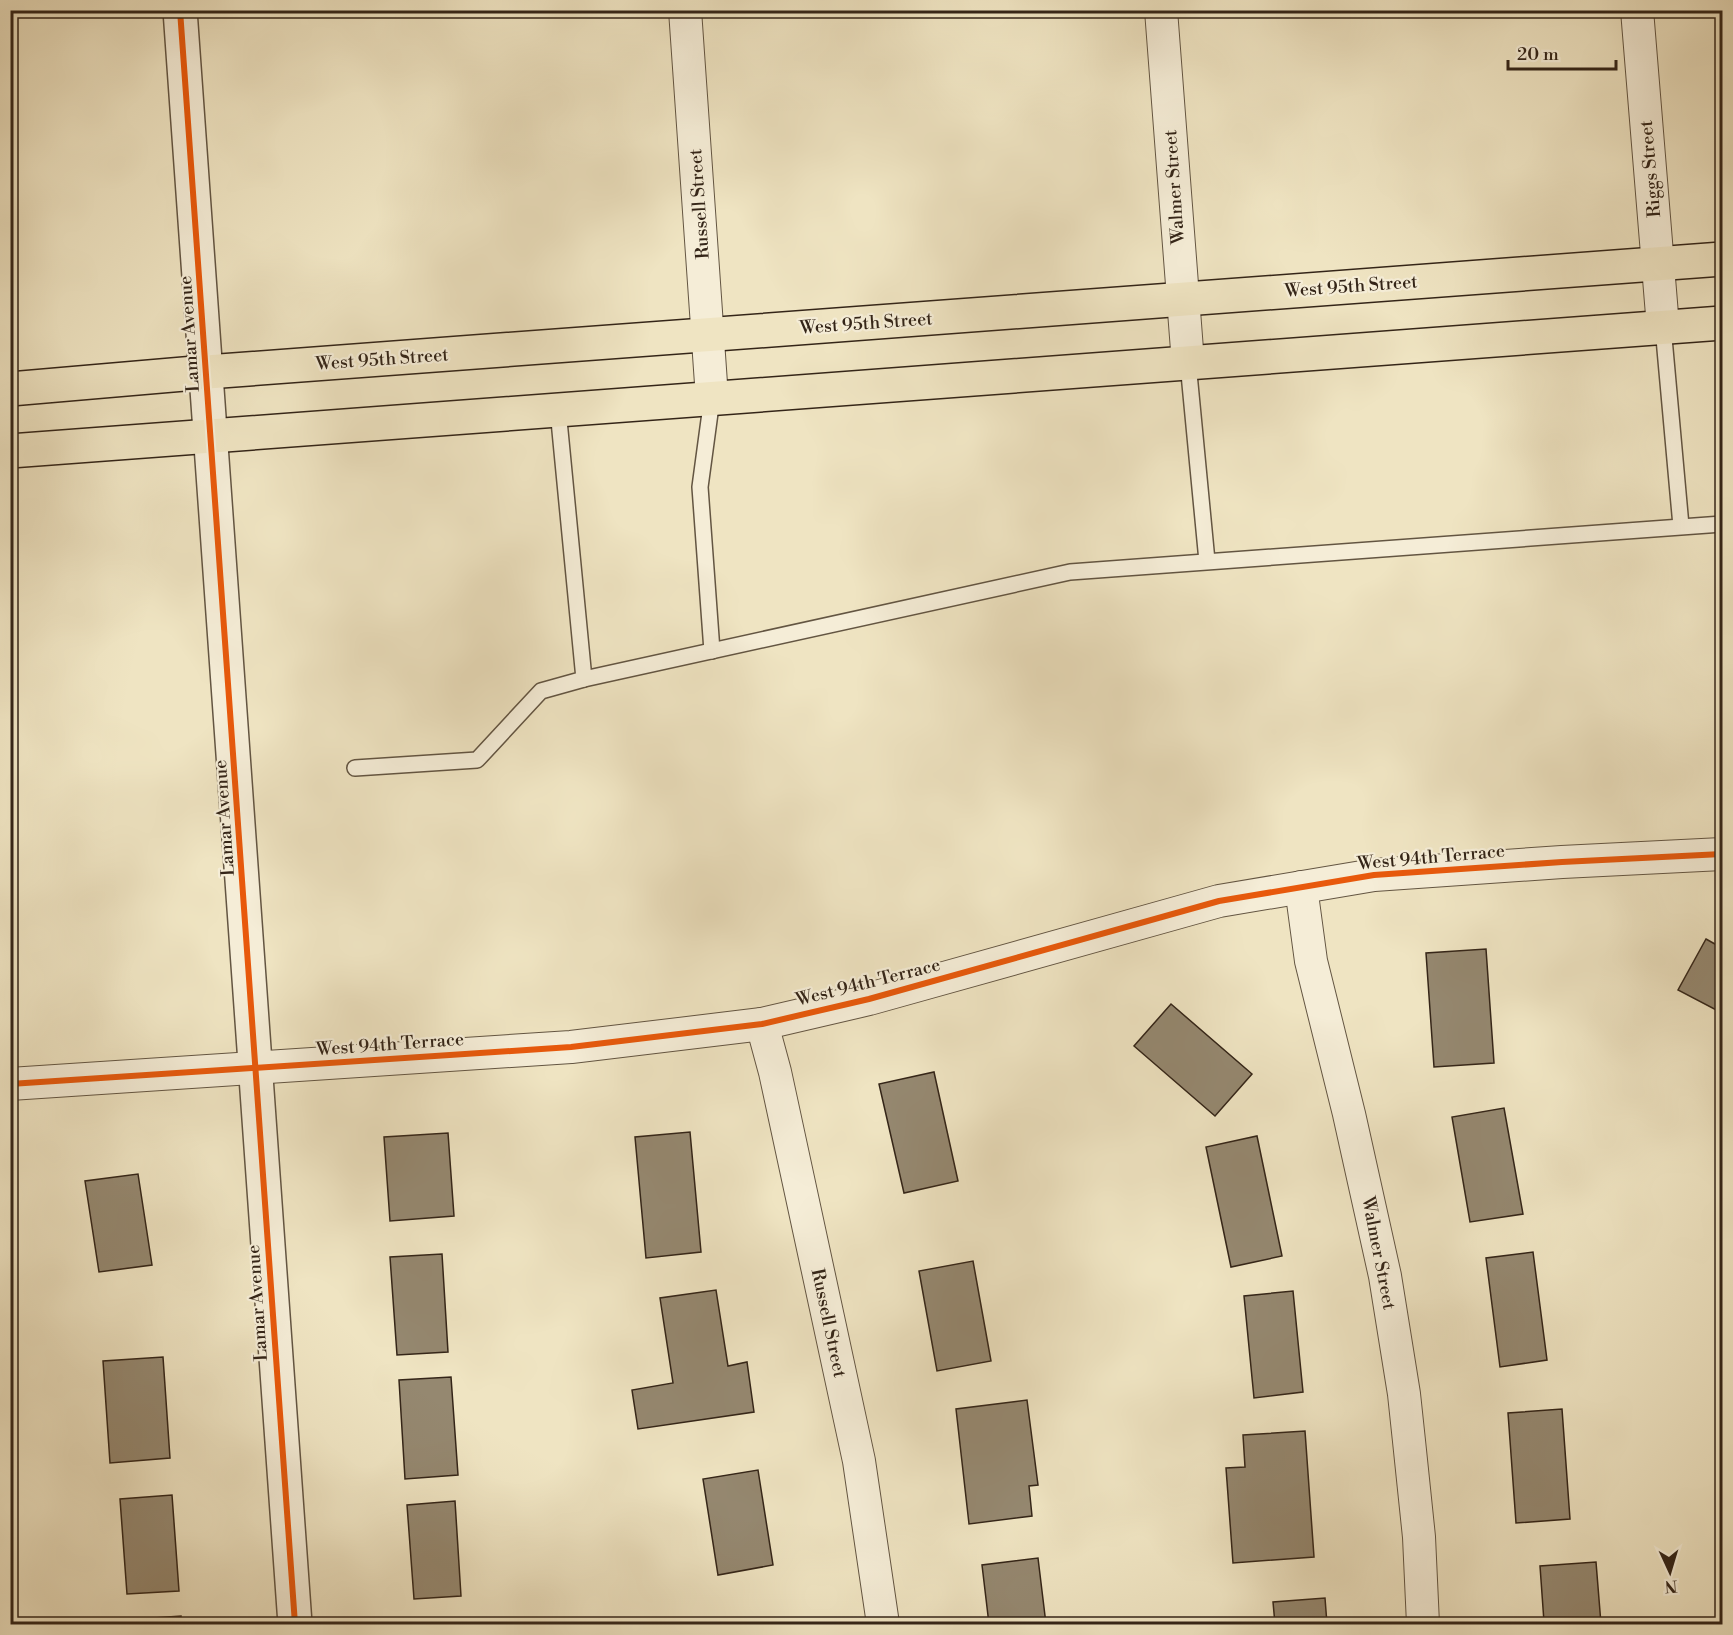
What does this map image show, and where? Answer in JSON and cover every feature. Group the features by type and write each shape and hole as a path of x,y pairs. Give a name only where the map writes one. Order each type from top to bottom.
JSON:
{"main road":[{"name":"West 95th Street","path":"10,389 207,372 1722,259"},
{"path":"10,451 212,438 1722,322"}],"street":[{"name":"Lamar Avenue","path":"180,10 295,1624"},
{"name":"Russell Street","path":"686,10 712,398"},
{"name":"Walmer Street","path":"1161,10 1188,363"},
{"name":"Riggs Street","path":"1637,10 1663,327"},
{"name":"West 94th Terrace","path":"10,1084 571,1047 762,1024 869,999 1219,901 1374,875 1722,854"},
{"name":"Walmer Street","path":"1301,887 1311,961 1385,1276 1408,1430 1419,1537 1423,1624"},
{"name":"Russell Street","path":"762,1024 775,1072 859,1461 883,1624"}],"lane":[{"path":"1663,327 1681,526"},
{"path":"1188,363 1207,561"},
{"path":"712,398 700,487 712,651"},
{"path":"558,410 584,679"},
{"path":"355,768 477,760 541,691 584,679 1071,572 1722,524"}],"building":[{"path":"1706,939 1722,948 1722,1013 1678,990"},
{"path":"1486,949 1494,1063 1434,1067 1426,953"},
{"path":"1171,1004 1252,1074 1215,1116 1134,1046"},
{"path":"934,1072 958,1181 904,1193 879,1084"},
{"path":"1504,1108 1523,1214 1470,1222 1452,1117"},
{"path":"690,1132 701,1252 646,1258 635,1137"},
{"path":"448,1133 454,1216 390,1221 384,1137"},
{"path":"1257,1136 1282,1256 1231,1267 1206,1147"},
{"path":"138,1174 152,1265 99,1272 85,1181"},
{"path":"1533,1252 1547,1360 1500,1367 1486,1258"},
{"path":"442,1254 448,1352 397,1355 390,1257"},
{"path":"973,1261 991,1361 937,1371 919,1271"},
{"path":"716,1290 728,1366 747,1362 754,1412 638,1429 632,1390 673,1383 660,1298"},
{"path":"1293,1291 1303,1392 1254,1398 1244,1296"},
{"path":"163,1357 170,1458 110,1463 103,1361"},
{"path":"451,1377 458,1475 405,1479 399,1380"},
{"path":"1027,1400 1038,1485 1029,1486 1032,1516 969,1524 956,1409"},
{"path":"1562,1409 1570,1519 1516,1523 1508,1413"},
{"path":"1305,1431 1314,1557 1233,1563 1226,1468 1245,1467 1243,1435"},
{"path":"758,1470 773,1565 718,1575 703,1479"},
{"path":"172,1495 179,1591 127,1594 120,1499"},
{"path":"455,1501 461,1596 414,1599 407,1505"},
{"path":"1038,1558 1046,1624 989,1624 982,1565"},
{"path":"1596,1562 1601,1624 1523,1624 1544,1622 1540,1566"},
{"path":"1325,1598 1327,1624 1275,1624 1273,1602"},
{"path":"181,1616 181,1624 125,1624 125,1620"}],"cycle path":[{"path":"180,10 295,1624"},
{"path":"10,1084 571,1047 762,1024 869,999 1219,901 1374,875 1722,854"}]}
